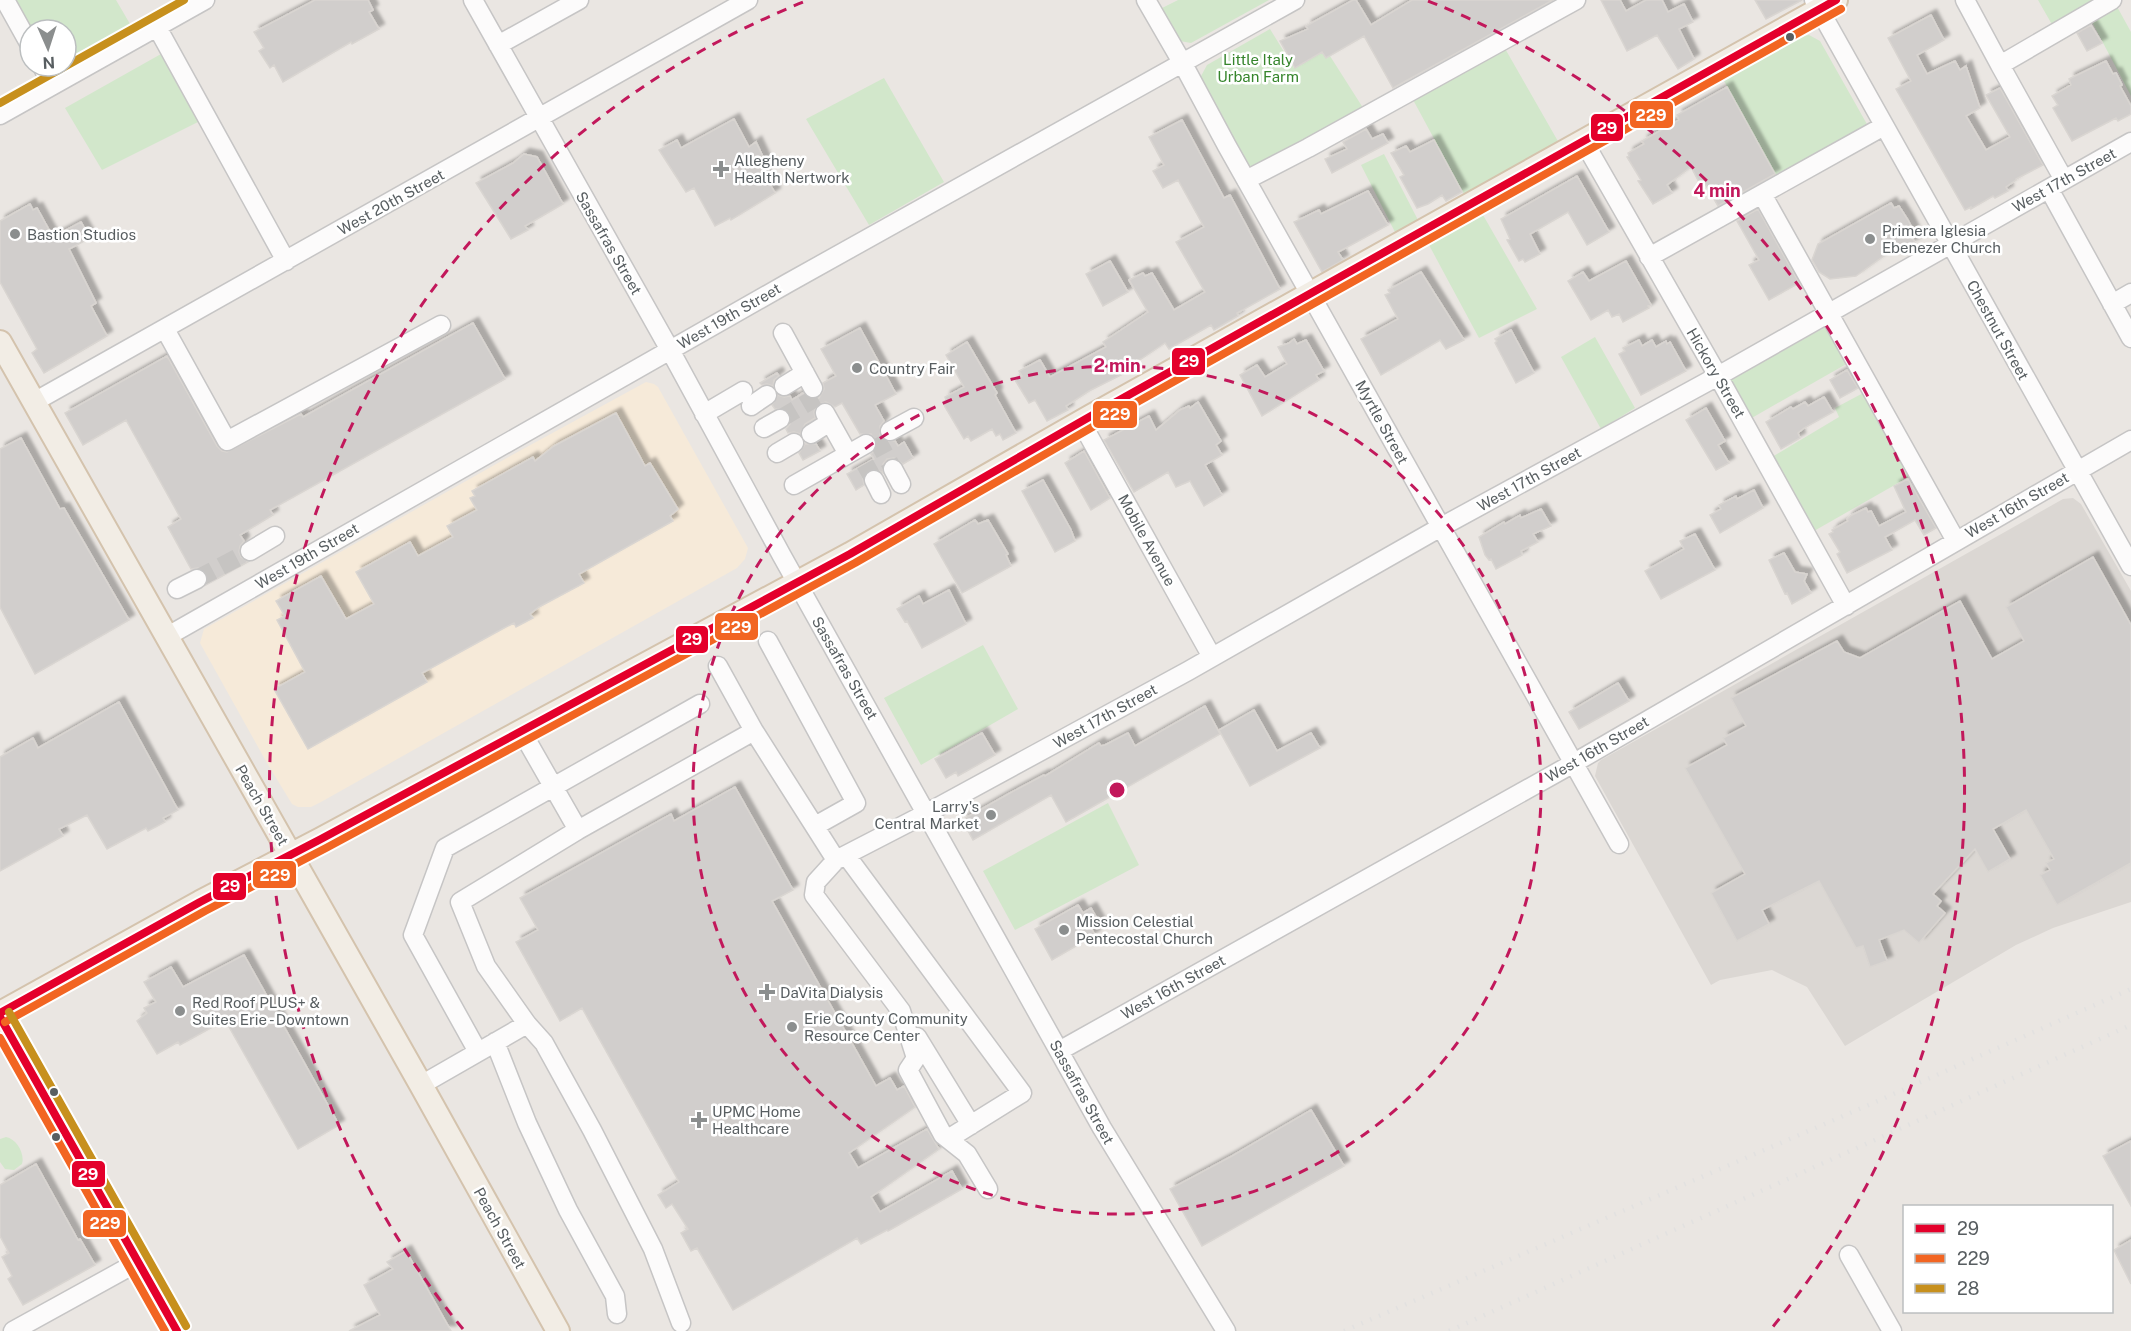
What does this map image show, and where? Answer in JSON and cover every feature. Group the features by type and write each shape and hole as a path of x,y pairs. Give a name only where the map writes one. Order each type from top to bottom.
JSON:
{"main road":[{"path":"177,1331 0,1015 200,902 522,732 796,583 1584,142 1823,3"},
{"name":"Peach Street","path":"0,342 558,1331"}],"street":[{"path":"5,0 18,23"},
{"path":"0,115 205,0"},
{"name":"Sassafras Street","path":"473,0 1107,1138 1226,1331"},
{"path":"498,45 579,0"},
{"name":"West 20th Street","path":"34,402 748,0"},
{"name":"Myrtle Street","path":"1146,0 1619,844"},
{"name":"West 19th Street","path":"166,637 670,350 1295,0"},
{"path":"1246,180 1576,0"},
{"path":"1965,0 2000,65 2112,304 2131,338"},
{"path":"2000,65 2112,0"},
{"name":"Chestnut Street","path":"1823,3 1884,126 2131,566"},
{"path":"157,27 286,261"},
{"path":"48,78 52,85"},
{"path":"1649,257 1884,126"},
{"name":"Hickory Street","path":"1584,142 1846,606"},
{"name":"West 17th Street","path":"841,857 927,813 1212,657 1441,527 1718,376 2131,142"},
{"path":"1762,194 1956,541"},
{"path":"2112,304 2131,293"},
{"path":"165,329 227,441 441,325"},
{"path":"783,333 809,381 784,386"},
{"path":"704,414 747,398 767,395"},
{"path":"795,485 865,464 828,417 811,434"},
{"path":"890,431 914,418"},
{"path":"764,428 780,419"},
{"name":"Mobile Avenue","path":"1081,422 1212,657"},
{"name":"West 16th Street","path":"1059,1051 1574,763 2131,440"},
{"path":"777,453 794,443"},
{"path":"250,551 275,536"},
{"path":"177,590 197,579"},
{"path":"768,641 856,803 815,826"},
{"path":"718,666 754,731 815,826 1022,1093 948,1139"},
{"path":"478,1052 413,935 445,848 700,704"},
{"path":"681,1323 643,1229 544,1042 527,1024 486,966 460,902 578,830 754,731"},
{"path":"522,732 578,830"},
{"path":"841,857 816,882 814,895 901,1011 971,1125"},
{"path":"901,1011 916,1058 908,1070 943,1135 967,1154 988,1189"},
{"path":"421,1085 527,1024"},
{"path":"495,1042 527,1123 559,1191 615,1296 617,1314"},
{"path":"925,1102 948,1088"},
{"path":"1849,1255 1892,1331"},
{"path":"13,1331 138,1262"}],"shaded area":[{"path":"646,382 658,387 748,548 745,559 737,568 321,802 311,807 298,807 292,804 200,643 204,629"},
{"path":"2073,498 2081,504 2131,591 2131,902 2053,928 2016,945 1845,1046 1807,987 1772,970 1720,980 1711,985 1595,776 1598,763 2063,499"}],"green space":[{"path":"8,0 116,0 133,29 78,60 78,18 21,18"},
{"path":"1178,0 1269,0 1191,43 1180,41 1160,9"},
{"path":"2038,0 2103,0 2054,28"},
{"path":"2115,3 2131,32 2131,96 2090,18"},
{"name":"Little Italy Urban Farm","path":"1270,29 1294,68 1322,52 1326,58 1330,56 1365,111 1250,169 1200,78 1207,65"},
{"path":"1809,35 1820,41 1868,126 1778,179 1723,79 1802,36"},
{"path":"1503,45 1559,143 1465,196 1411,96"},
{"path":"161,54 200,121 102,170 65,108"},
{"path":"884,78 944,182 869,225 806,119"},
{"path":"1384,154 1419,222 1397,236 1361,165"},
{"path":"1483,215 1537,309 1479,338 1429,245"},
{"path":"1825,327 1848,363 1750,419 1729,381"},
{"path":"1595,337 1635,408 1601,429 1561,357"},
{"path":"1867,391 1914,474 1814,531 1772,457 1839,417 1835,408"},
{"path":"983,645 1018,709 921,765 884,698"},
{"path":"1108,803 1139,865 1015,930 983,871"},
{"path":"6,1137 17,1144 23,1160 22,1164 14,1170 5,1169 0,1162 0,1139"}],"building":[{"path":"315,0 368,0 373,10 369,12 379,29 352,44 351,42 283,82 274,65 270,68 259,51 264,48 254,32"},
{"path":"1356,0 1371,25 1412,0 1553,0 1393,88 1364,36 1326,58 1322,52 1295,68 1280,41 1308,29 1306,26"},
{"path":"1601,0 1620,0 1626,11 1646,0 1662,0 1668,12 1684,4 1693,22 1679,29 1694,59 1678,69 1657,35 1627,51"},
{"path":"1755,0 1802,0 1766,19"},
{"path":"1931,15 1944,40 1917,55 1927,74 1955,61 1960,70 1966,66 1980,108 1966,116 1986,150 2010,137 1986,95 2000,88 2043,165 2016,179 2006,187 2008,191 1995,198 1993,196 1971,209 1971,207 1965,210 1896,89 1911,81 1888,38"},
{"path":"2091,25 2102,43 2087,51 2077,33"},
{"path":"2106,61 2122,85 2120,86 2131,106 2131,114 2118,121 2116,118 2072,141 2053,108 2058,105 2052,96 2071,85 2069,79"},
{"path":"1727,87 1775,174 1718,206 1704,182 1700,184 1691,167 1667,185 1672,193 1653,204 1638,181 1641,180 1627,157 1628,153 1644,144 1642,141 1679,120 1677,115"},
{"path":"734,119 749,147 756,142 765,161 759,165 775,193 731,220 730,218 715,226 694,188 686,192 659,150 677,140 681,148"},
{"path":"1182,120 1224,198 1230,195 1280,289 1237,313 1238,316 1214,330 1211,325 1169,349 1165,343 1141,359 1126,365 1129,371 1089,391 1066,406 1068,410 1047,421 1035,400 1029,403 1015,380 1022,376 1019,371 1040,360 1050,377 1106,347 1103,342 1148,312 1129,280 1143,273 1145,276 1152,273 1174,310 1205,292 1176,242 1204,227 1178,180 1163,188 1153,171 1164,165 1149,137"},
{"path":"1366,129 1372,139 1383,134 1388,143 1332,173 1325,159 1347,149 1343,142"},
{"path":"1434,140 1462,192 1446,201 1442,195 1417,208 1400,177 1404,175 1391,153 1406,146 1410,152"},
{"path":"524,154 537,157 563,204 525,226 528,230 511,239 476,183 513,163"},
{"path":"1577,176 1609,232 1587,245 1568,212 1530,234 1540,254 1525,262 1523,259 1519,261 1507,240 1510,239 1501,219"},
{"path":"1368,191 1388,225 1338,252 1343,260 1322,272 1294,222 1319,210 1321,214"},
{"name":"Primera Iglesia Ebenezer Church","path":"1891,203 1894,208 1899,206 1908,220 1914,232 1910,234 1915,243 1884,256 1856,276 1830,279 1819,272 1812,260 1818,244"},
{"path":"30,204 33,210 37,208 53,237 81,222 90,238 69,249 96,303 91,306 107,336 44,373 32,353 37,349 0,282 0,221"},
{"path":"1758,209 1799,283 1769,300 1749,265 1759,260 1737,221"},
{"path":"1110,261 1128,292 1103,306 1086,274"},
{"path":"1626,261 1651,305 1623,322 1619,314 1612,317 1608,310 1591,320 1568,281 1583,272 1589,281"},
{"path":"1421,272 1464,340 1446,349 1440,340 1381,375 1361,339 1398,319 1385,295 1390,293 1388,290"},
{"path":"473,323 505,379 270,510 273,515 240,535 244,541 239,552 241,557 248,562 206,585 207,573 198,568 191,569 168,527 181,519 126,420 83,445 65,413 167,356 217,446 227,452 301,414 303,417"},
{"path":"860,328 896,394 875,405 884,421 880,426 880,436 885,441 895,441 898,446 904,442 913,458 903,464 894,458 887,459 883,464 883,473 875,469 868,470 863,479 864,485 856,490 847,474 874,459 871,454 876,449 877,443 871,434 860,434 842,403 835,407 826,402 819,404 814,412 815,418 805,424 800,434 788,433 786,429 790,424 790,414 785,409 775,409 772,405 778,395 790,396 792,400 803,393 812,399 819,398 824,389 823,383 836,376 821,349"},
{"path":"1511,330 1534,373 1516,383 1495,343 1497,341 1495,339"},
{"path":"1294,339 1297,344 1306,340 1324,371 1316,375 1319,380 1262,416 1240,375 1257,365 1265,377 1287,364 1278,347"},
{"path":"1639,340 1642,346 1652,340 1656,347 1666,341 1667,344 1670,342 1686,371 1641,395 1619,354 1625,351 1623,348"},
{"path":"967,342 997,393 995,395 1016,433 1003,440 1000,434 996,436 992,429 971,441 968,436 964,439 943,402 946,400 945,397 964,387 946,355"},
{"path":"1847,370 1858,388 1840,398 1830,380"},
{"path":"777,373 779,376 774,380 773,386 760,383"},
{"path":"1824,397 1833,412 1804,428 1798,433 1800,438 1781,449 1766,422 1791,407 1793,409 1805,402 1808,406"},
{"path":"1198,402 1221,441 1216,445 1222,455 1205,465 1222,495 1204,506 1190,481 1176,487 1168,472 1134,492 1104,440 1149,416 1156,430 1180,410 1189,406 1190,408"},
{"path":"1706,408 1725,441 1718,445 1729,463 1716,470 1686,420"},
{"path":"616,413 645,466 650,463 678,509 670,516 673,521 579,574 584,583 539,607 530,614 533,618 516,627 514,623 422,673 427,682 308,749 274,689 305,672 277,620 285,616 276,601 321,576 346,619 374,604 356,572 410,542 418,556 453,537 447,526 477,510 470,498 475,496 472,491 533,457 535,461 554,446"},
{"path":"21,438 60,509 64,508 129,620 35,674 0,607 0,449"},
{"path":"805,444 816,444 820,451 803,460 799,453"},
{"path":"1084,451 1110,498 1091,510 1065,463"},
{"path":"1908,479 1936,528 1924,535 1915,520 1885,537 1892,550 1847,573 1837,554 1840,552 1829,534 1848,521 1847,519 1852,515 1866,508 1868,512 1871,511 1879,526 1906,512 1894,486"},
{"path":"1043,480 1075,541 1055,552 1022,491"},
{"path":"1754,490 1763,508 1720,533 1710,515 1721,509 1719,505"},
{"path":"1541,509 1551,526 1533,534 1538,542 1521,551 1522,555 1496,569 1491,559 1489,560 1485,555 1479,537 1504,522 1505,524 1520,515 1521,518"},
{"path":"975,520 978,524 988,520 1008,554 1006,555 1011,566 962,593 934,544"},
{"path":"1695,534 1715,570 1661,599 1645,571 1684,549 1680,541"},
{"path":"1784,553 1795,572 1807,574 1804,581 1811,593 1792,604 1769,560"},
{"path":"2093,557 2131,625 2131,863 2057,905 2040,875 2050,870 2046,863 2054,859 2026,810 1993,829 2010,859 1988,872 1975,849 1933,894 1941,901 1937,906 1945,913 1919,943 1904,930 1879,940 1887,961 1870,967 1863,946 1856,948 1819,881 1762,910 1769,924 1737,941 1711,893 1745,874 1685,768 1727,745 1723,738 1746,726 1731,698 1837,641 1844,652 1860,658 1960,601 1992,659 2024,641 2006,607"},
{"path":"949,590 966,624 922,648 907,621 905,622 897,609 919,596 923,604"},
{"path":"1618,683 1629,701 1579,729 1569,712"},
{"path":"119,702 178,810 163,818 165,822 148,831 146,828 107,849 87,815 59,829 63,836 0,871 0,757 33,738 38,748"},
{"path":"1205,706 1220,734 1066,822 1051,795 973,840 962,820 1045,776 1099,743 1101,746 1105,745 1128,733 1135,746"},
{"path":"1254,710 1277,751 1311,733 1320,748 1250,786 1219,730"},
{"path":"982,733 995,755 958,776 956,772 946,778 935,759"},
{"path":"735,787 793,890 772,901 876,1086 890,1078 897,1090 904,1086 915,1107 849,1153 858,1168 927,1129 939,1149 871,1197 880,1212 952,1171 962,1189 861,1244 857,1238 733,1310 697,1248 691,1251 681,1233 688,1229 672,1204 666,1208 658,1195 679,1182 582,1008 560,1021 516,942 538,930 520,898 671,814 674,821"},
{"path":"1078,905 1083,913 1091,908 1100,924 1091,928 1095,935 1052,960 1035,929"},
{"path":"244,955 339,1125 298,1149 225,1020 180,1045 178,1042 157,1054 137,1021 147,1013 144,1008 156,1002 144,982 171,967 183,987"},
{"path":"1311,1110 1344,1166 1202,1246 1170,1189"},
{"path":"2131,1141 2131,1206 2103,1156"},
{"path":"36,1164 78,1240 80,1239 95,1265 23,1305 8,1279 12,1276 2,1257 9,1253 0,1236 0,1185"},
{"path":"2131,1240 2131,1284 2114,1250"},
{"path":"406,1251 451,1331 349,1331 380,1315 364,1285 393,1269 387,1262"}],"tunnel":[{"path":"780,419 817,397"},
{"path":"876,438 893,469"},
{"path":"865,464 874,480"},
{"path":"197,579 250,551"}],"railway":[{"path":"1344,1331 1871,1104 2131,989"},
{"path":"1449,1331 2131,1025"}],"transit line":[{"name":"28","path":"78,59 184,0"},
{"name":"29","path":"0,1013 200,902 850,554 1091,416 1836,0"},
{"name":"229","path":"5,1022 205,911 855,563 1096,425 1841,9"},
{"name":"28","path":"0,103 45,78"},
{"name":"28","path":"9,1012 186,1326"},
{"name":"29","path":"0,1017 177,1331"},
{"name":"229","path":"0,1038 165,1331"}],"place":[{"name":"Allegheny Health Nertwork","path":"721,169"},
{"name":"Bastion Studios","path":"15,234"},
{"name":"Primera Iglesia Ebenezer Church","path":"1870,239"},
{"name":"Country Fair","path":"857,368"},
{"name":"Larry's Central Market","path":"991,815"},
{"name":"Mission Celestial Pentecostal Church","path":"1064,930"},
{"name":"DaVita Dialysis","path":"767,992"},
{"name":"Red Roof PLUS+ & Suites Erie - Downtown","path":"180,1011"},
{"name":"Erie County Community Resource Center","path":"792,1027"},
{"name":"UPMC Home Healthcare","path":"699,1120"}]}
